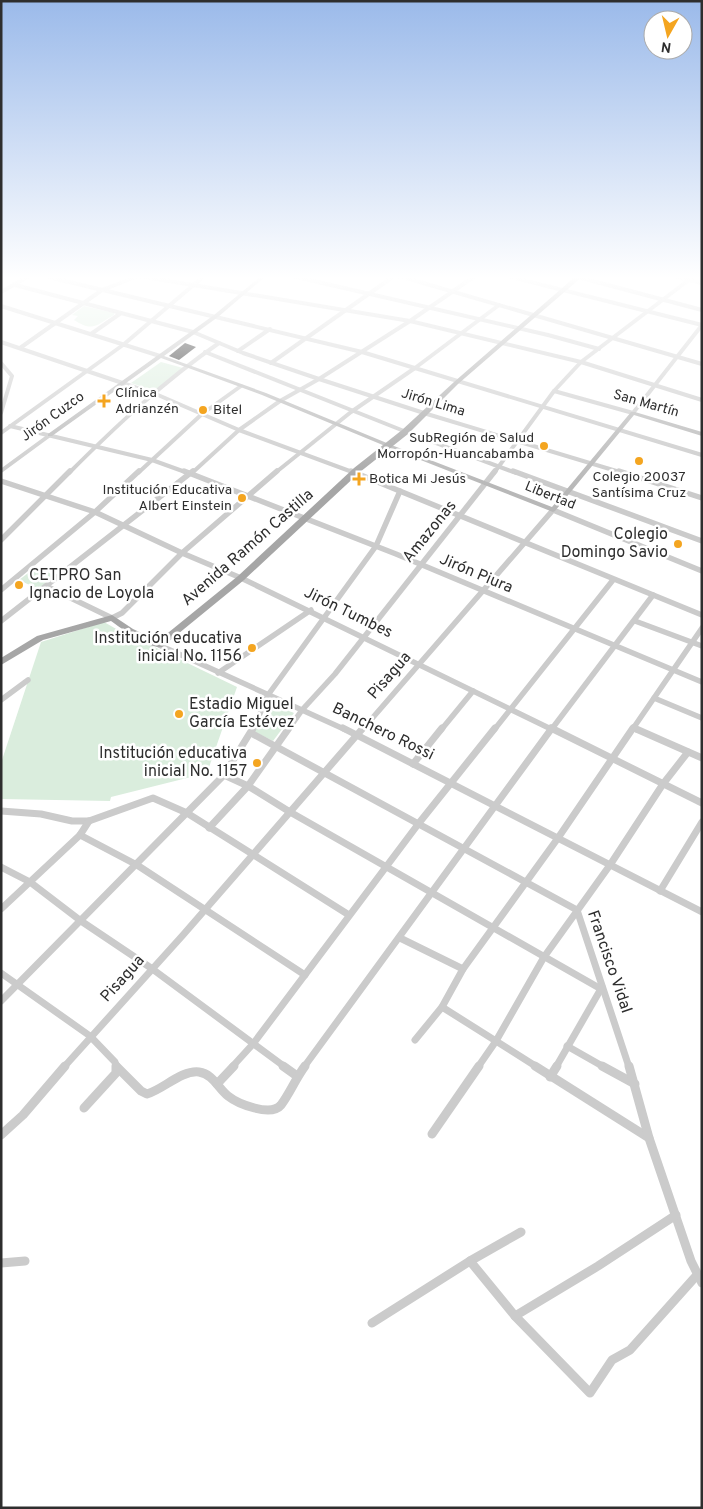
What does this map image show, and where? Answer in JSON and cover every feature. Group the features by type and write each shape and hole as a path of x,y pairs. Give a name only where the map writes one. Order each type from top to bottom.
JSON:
{"main road":[{"name":"Avenida Ramón Castilla","path":"159,645 241,578 356,473 391,447 460,382 503,346"},
{"name":"Banchero Rossi","path":"112,618 130,631 159,645"},
{"path":"1,662 40,638 112,618"}],"street":[{"path":"15,346 154,393 239,430 356,473 702,615"},
{"path":"1,433 119,346"},
{"path":"130,346 160,356"},
{"name":"Jirón Cuzco","path":"1,471 173,346"},
{"path":"1,540 97,445 154,393 214,346"},
{"name":"Jirón Lima","path":"227,346 373,397 592,462 702,498"},
{"path":"238,351 245,346"},
{"path":"271,363 296,346"},
{"path":"340,346 702,455"},
{"path":"1,621 48,587 190,474 239,430 280,401 371,346"},
{"path":"112,618 122,613 182,553 246,496 335,424 444,346"},
{"path":"516,346 581,362 702,400"},
{"path":"589,346 599,349"},
{"name":"Amazonas","path":"208,828 248,786 302,710 334,674 499,467 554,391 581,362 602,346"},
{"path":"640,346 702,364"},
{"name":"Pisagua","path":"1,1135 23,1115 90,1036 206,909 252,854 358,735 620,431 686,346"},
{"path":"205,352 351,412 702,541"},
{"name":"Libertad","path":"160,356 280,401 702,571"},
{"path":"237,365 251,356"},
{"path":"1,363 12,376 1,414"},
{"path":"1,590 94,512 202,414 240,386"},
{"name":"San Martín","path":"554,391 702,434"},
{"name":"Jirón Piura","path":"10,426 97,445 152,460 190,474 376,546 702,682"},
{"name":"Jirón Tumbes","path":"1,481 94,512 311,610 702,803"},
{"path":"1,1001 224,776 251,733 268,695 376,546 400,492"},
{"path":"217,1084 253,1044 419,823 613,580"},
{"name":"Banchero Rossi","path":"48,587 112,618"},
{"path":"1,973 90,1036 141,1091 147,1094 158,1091 182,1075 198,1072 208,1075 230,1098 250,1107 274,1110 280,1106 297,1076 400,938 463,848 653,595"},
{"path":"218,673 311,610"},
{"path":"635,621 702,646"},
{"path":"415,1040 442,1007 463,969 558,838 702,628"},
{"name":"Banchero Rossi","path":"159,645 358,735 702,912"},
{"path":"1,700 28,680"},
{"path":"413,764 473,690"},
{"path":"654,698 702,718"},
{"path":"633,728 702,758"},
{"name":"Francisco Vidal","path":"251,733 577,910 635,1084 649,1138 699,1279"},
{"path":"432,1134 496,1041 544,957 610,865 663,784 688,752"},
{"path":"224,776 248,786 290,812 432,891 544,957 602,987 550,1077"},
{"path":"1,811 33,813 72,821 88,821 153,798 186,813 349,915"},
{"path":"1,909 80,835 88,821"},
{"path":"660,891 702,822"},
{"path":"80,835 137,865 305,976"},
{"path":"1,866 30,882 81,922 151,968 297,1076"},
{"path":"400,938 463,969"},
{"path":"442,1007 649,1138"},
{"path":"567,1046 635,1084"},
{"path":"84,1108 116,1073 117,1067"},
{"path":"515,1316 598,1266 676,1215"},
{"path":"372,1323 470,1261 521,1232"},
{"path":"1,1263 25,1260"},
{"path":"470,1261 515,1316 590,1393 612,1360 630,1350 699,1279"}],"green space":[{"path":"161,362 183,368 155,391 131,383"},
{"path":"36,567 58,577 40,590 19,580"},
{"path":"104,622 139,642 144,642 237,687 207,773 111,797 110,801 1,799 1,763 41,642"},
{"path":"272,703 294,713 273,741 253,731"}],"building":[{"path":"181,346 196,347 179,360 169,356"}],"place":[{"name":"Clínica Adrianzén","path":"104,401"},
{"name":"Bitel","path":"203,410"},
{"name":"SubRegión de Salud Morropón-Huancabamba","path":"544,446"},
{"name":"Colegio 20037 Santísima Cruz","path":"639,461"},
{"name":"Botica Mi Jesús","path":"359,479"},
{"name":"Institución Educativa Albert Einstein","path":"242,498"},
{"name":"Colegio Domingo Savio","path":"678,544"},
{"name":"CETPRO San Ignacio de Loyola","path":"19,585"},
{"name":"Institución educativa inicial No. 1156","path":"252,648"},
{"name":"Estadio Miguel García Estévez","path":"179,714"},
{"name":"Institución educativa inicial No. 1157","path":"257,763"}]}
